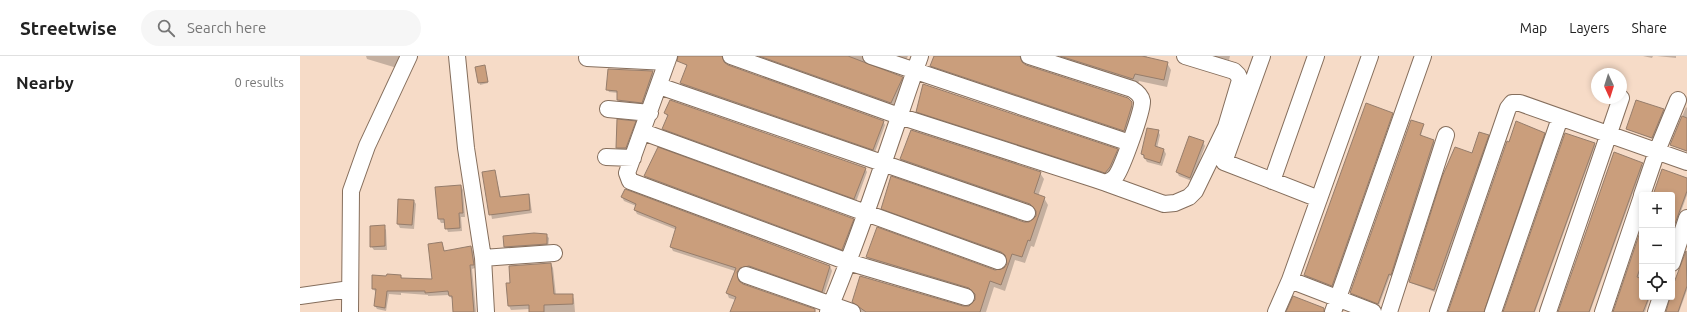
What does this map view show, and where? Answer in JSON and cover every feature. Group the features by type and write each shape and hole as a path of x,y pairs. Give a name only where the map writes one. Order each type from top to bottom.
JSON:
{"street":[{"path":"350,312 351,191 367,146 409,56"},
{"path":"456,56 466,148 483,258 486,312"},
{"path":"731,56 899,116 1106,182 1164,204 1182,201 1195,191 1226,127 1240,80 1234,71 1185,56"},
{"path":"871,56 1130,143"},
{"path":"830,308 868,213 882,164 920,56"},
{"path":"1029,56 1132,89 1142,100 1142,106 1130,143 1116,176 1106,182"},
{"path":"1262,56 1224,162 1319,199"},
{"path":"1272,181 1316,56"},
{"path":"1276,312 1290,280 1370,56"},
{"path":"1336,305 1423,56"},
{"path":"587,58 668,59 650,113 632,158 627,176 633,183 848,262 966,297"},
{"path":"659,86 1028,213"},
{"path":"1643,192 1657,151 1678,100"},
{"path":"1438,312 1510,105 1515,102 1520,103 1687,162"},
{"path":"1548,312 1619,104"},
{"path":"608,109 650,113"},
{"path":"1493,312 1560,118"},
{"path":"643,132 868,213 998,262"},
{"path":"1389,312 1446,135"},
{"path":"606,157 632,158"},
{"path":"1603,312 1639,204"},
{"path":"1675,254 1687,218"},
{"path":"483,258 554,253"},
{"path":"746,275 830,308 852,312"},
{"path":"1290,280 1336,305 1373,312"},
{"path":"300,296 350,289"},
{"path":"1656,312 1660,300"}],"building":[{"path":"678,56 722,56 724,62 728,65 884,121 873,150 680,83 687,65 677,61"},
{"path":"759,56 848,56 903,77 891,103"},
{"path":"934,56 1020,56 1022,62 1026,65 1128,98 1132,102 1132,105 1124,131 930,66"},
{"path":"1060,56 1142,56 1168,62 1164,80 1135,74 1133,79"},
{"path":"485,65 488,82 478,83 475,67"},
{"path":"608,69 653,71 642,103 617,100 617,91 606,90"},
{"path":"923,84 1118,149 1110,167 1105,173 916,112"},
{"path":"670,100 866,168 854,199 662,129 668,115 664,113"},
{"path":"1636,100 1664,109 1652,138 1626,129"},
{"path":"1366,103 1393,113 1332,286 1304,275"},
{"path":"1682,116 1687,118 1687,151 1670,145"},
{"path":"617,119 636,121 626,148 616,148"},
{"path":"1411,120 1424,124 1420,135 1434,140 1391,275 1389,274 1378,304 1350,293"},
{"path":"1516,121 1545,133 1484,312 1448,312 1507,141 1509,142"},
{"path":"1147,128 1159,130 1155,146 1164,149 1160,163 1144,158 1144,155 1141,154"},
{"path":"911,130 1041,172 1034,193 1045,197 1030,241 1028,240 1022,257 1012,254 1001,285 990,281 980,312 866,312 852,302 860,276 963,306 969,306 975,300 975,294 969,288 866,257 877,227 995,270 1004,268 1007,264 1005,255 1001,252 881,209 891,176 1024,222 1029,222 1036,216 1036,211 1030,204 900,159"},
{"path":"1479,132 1489,135 1434,290 1409,282 1442,177 1455,147 1472,153"},
{"path":"1565,133 1595,143 1534,312 1503,312"},
{"path":"1189,136 1204,141 1190,178 1176,172"},
{"path":"658,147 854,219 842,250 644,176"},
{"path":"1614,152 1643,163 1589,312 1558,312"},
{"path":"1662,169 1687,178 1687,191 1675,224 1675,192 1654,192"},
{"path":"495,170 500,197 529,194 530,210 489,215 482,172"},
{"path":"461,185 463,213 459,213 460,228 445,229 444,219 438,219 435,187"},
{"path":"625,189 830,266 822,292 749,266 740,268 737,272 739,281 743,284 815,309 815,312 730,312 736,297 726,293 736,268 670,247 676,227 634,210 636,204 621,197"},
{"path":"398,199 414,200 412,225 397,224"},
{"path":"385,225 385,246 370,247 370,226"},
{"path":"534,233 547,234 547,244 504,247 503,236"},
{"path":"1639,235 1639,271 1637,277 1639,278 1639,300 1648,300 1643,312 1613,312"},
{"path":"442,242 444,251 471,246 474,265 470,265 474,312 453,312 452,296 449,296 448,291 425,293 425,291 387,291 385,308 374,306 376,289 372,289 372,275 386,276 387,274 401,275 401,278 432,279 428,244"},
{"path":"1686,251 1687,286 1678,312 1666,312 1669,300 1675,300 1675,280"},
{"path":"551,263 554,294 573,294 573,304 544,305 544,312 529,312 529,305 508,306 506,283 510,283 509,266"},
{"path":"1293,296 1324,308 1324,312 1286,312"}]}
